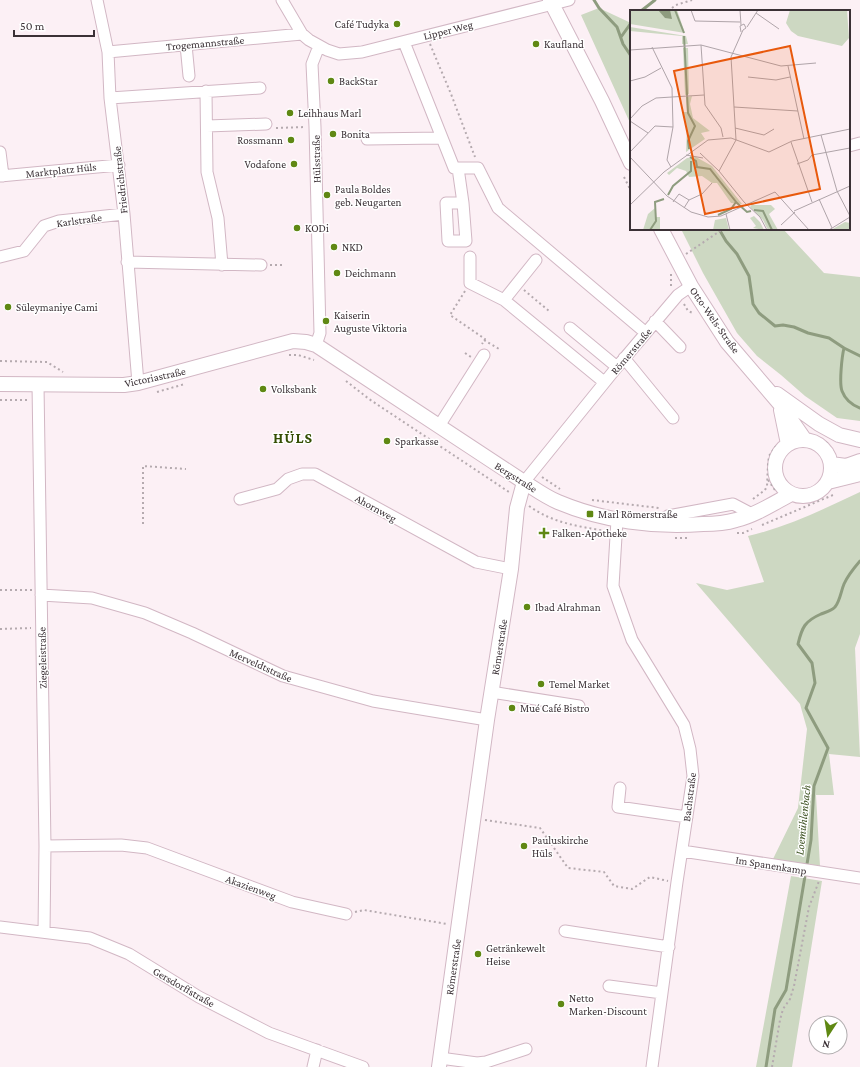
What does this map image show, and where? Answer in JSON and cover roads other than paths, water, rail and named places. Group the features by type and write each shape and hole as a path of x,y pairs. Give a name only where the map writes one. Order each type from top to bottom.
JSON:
{"main road":[{"path":"551,2 602,101 630,161"},
{"name":"Otto-Wels-Straße","path":"663,230 683,255 691,286 727,342 780,404 805,440"},
{"name":"Victoriastraße","path":"0,384 38,385 138,383 293,341 311,344"},
{"name":"Bergstraße","path":"311,344 439,426 528,477 556,501 590,514 617,520 684,526 724,523 738,520 791,494"},
{"path":"762,383 819,424 839,435 860,440"},
{"name":"Otto-Wels-Straße","path":"780,404 783,444"},
{"path":"805,440 814,442 828,455 831,464 831,474 828,482 822,489 811,495 799,496 791,494 778,482 775,472 776,461 783,444 805,440"},
{"path":"831,464 846,466 860,461"},
{"path":"828,482 860,474"},
{"name":"Römerstraße","path":"439,1062 487,720 511,569 517,508 528,477"},
{"path":"754,513 778,482"}],"street":[{"name":"Friedrichstraße","path":"96,0 108,52 110,98 124,214 138,383"},
{"path":"282,0 302,34 323,48"},
{"name":"Lipper Weg","path":"323,48 338,54 362,52 551,2 570,0"},
{"name":"Trogemannstraße","path":"108,52 302,34"},
{"path":"404,42 454,168 478,168 498,208 646,333"},
{"path":"186,45 189,84"},
{"name":"Hülsstraße","path":"311,344 320,333 312,64 323,48"},
{"path":"110,98 189,84 206,91 260,88"},
{"path":"206,91 207,172 218,218 222,265"},
{"path":"207,126 266,124"},
{"path":"367,139 442,138"},
{"path":"850,146 860,142"},
{"name":"Marktplatz Hüls","path":"0,152 2,176 118,165"},
{"path":"458,168 463,203"},
{"name":"Karlstraße","path":"0,257 24,251 44,226 52,223 124,214"},
{"path":"470,257 470,283 504,300 604,382"},
{"path":"504,300 536,260"},
{"path":"127,262 261,265"},
{"name":"Römerstraße","path":"528,477 655,321 678,295 691,286"},
{"path":"655,321 680,347"},
{"path":"570,328 621,362 673,418"},
{"path":"439,426 483,350"},
{"name":"Ziegeleistraße","path":"38,385 45,846 44,932"},
{"name":"Ahornweg","path":"240,499 276,489 288,479 302,474 315,474 476,562 511,569"},
{"path":"656,524 668,516 733,504 754,513"},
{"name":"Bachstraße","path":"617,520 613,586 632,640 684,725 690,749 694,776 677,882 652,1067"},
{"name":"Merveldtstraße","path":"41,592 92,598 145,613 192,633 283,676 373,701 487,720"},
{"path":"492,692 579,706"},
{"path":"620,788 618,807 687,817"},
{"name":"Akazienweg","path":"45,846 121,845 147,848 292,902 346,914"},
{"name":"Im Spanenkamp","path":"682,851 860,878"},
{"name":"Gersdorffstraße","path":"0,928 90,938 129,954 199,997 269,1033 363,1067"},
{"path":"565,931 668,947"},
{"path":"609,986 662,993"},
{"path":"439,1062 486,1062 526,1049"},
{"path":"312,1067 317,1050"}],"waterway":[{"name":"Loemühlenbach","path":"594,0 599,8 617,27 623,44 630,54"},
{"path":"642,10 655,0"},
{"path":"621,37 630,24"},
{"name":"Loemühlenbach","path":"720,230 726,241 737,254 749,276 753,304 759,313 775,326 783,325 794,327 808,333 829,338 844,348 841,376 842,391 849,401 860,408"},
{"name":"Loemühlenbach","path":"844,348 860,356"},
{"name":"Loemühlenbach","path":"766,1067 775,1009 786,990 811,840 814,786 828,748 806,708 815,683 812,663 798,644 805,625 811,619 835,607 846,581 860,561"}],"place":[{"name":"Café Tudyka","path":"397,24"},
{"name":"Kaufland","path":"536,44"},
{"name":"BackStar","path":"331,81"},
{"name":"Leihhaus Marl","path":"290,113"},
{"name":"Bonita","path":"333,134"},
{"name":"Rossmann","path":"291,140"},
{"name":"Vodafone","path":"294,164"},
{"name":"Paula Boldes geb. Neugarten","path":"327,195"},
{"name":"KODi","path":"297,228"},
{"name":"NKD","path":"334,247"},
{"name":"Deichmann","path":"337,273"},
{"name":"Süleymaniye Cami","path":"8,307"},
{"name":"Kaiserin Auguste Viktoria","path":"326,321"},
{"name":"Volksbank","path":"263,389"},
{"name":"Sparkasse","path":"387,441"},
{"name":"Marl Römerstraße","path":"590,514"},
{"name":"Falken-Apotheke","path":"544,533"},
{"name":"Ibad Alrahman","path":"527,607"},
{"name":"Temel Market","path":"541,684"},
{"name":"Mué Café Bistro","path":"512,708"},
{"name":"Pauluskirche Hüls","path":"524,846"},
{"name":"Getränkewelt Heise","path":"478,954"},
{"name":"Netto Marken-Discount","path":"561,1004"}],"district":[{"name":"HÜLS","path":"293,438"}]}
